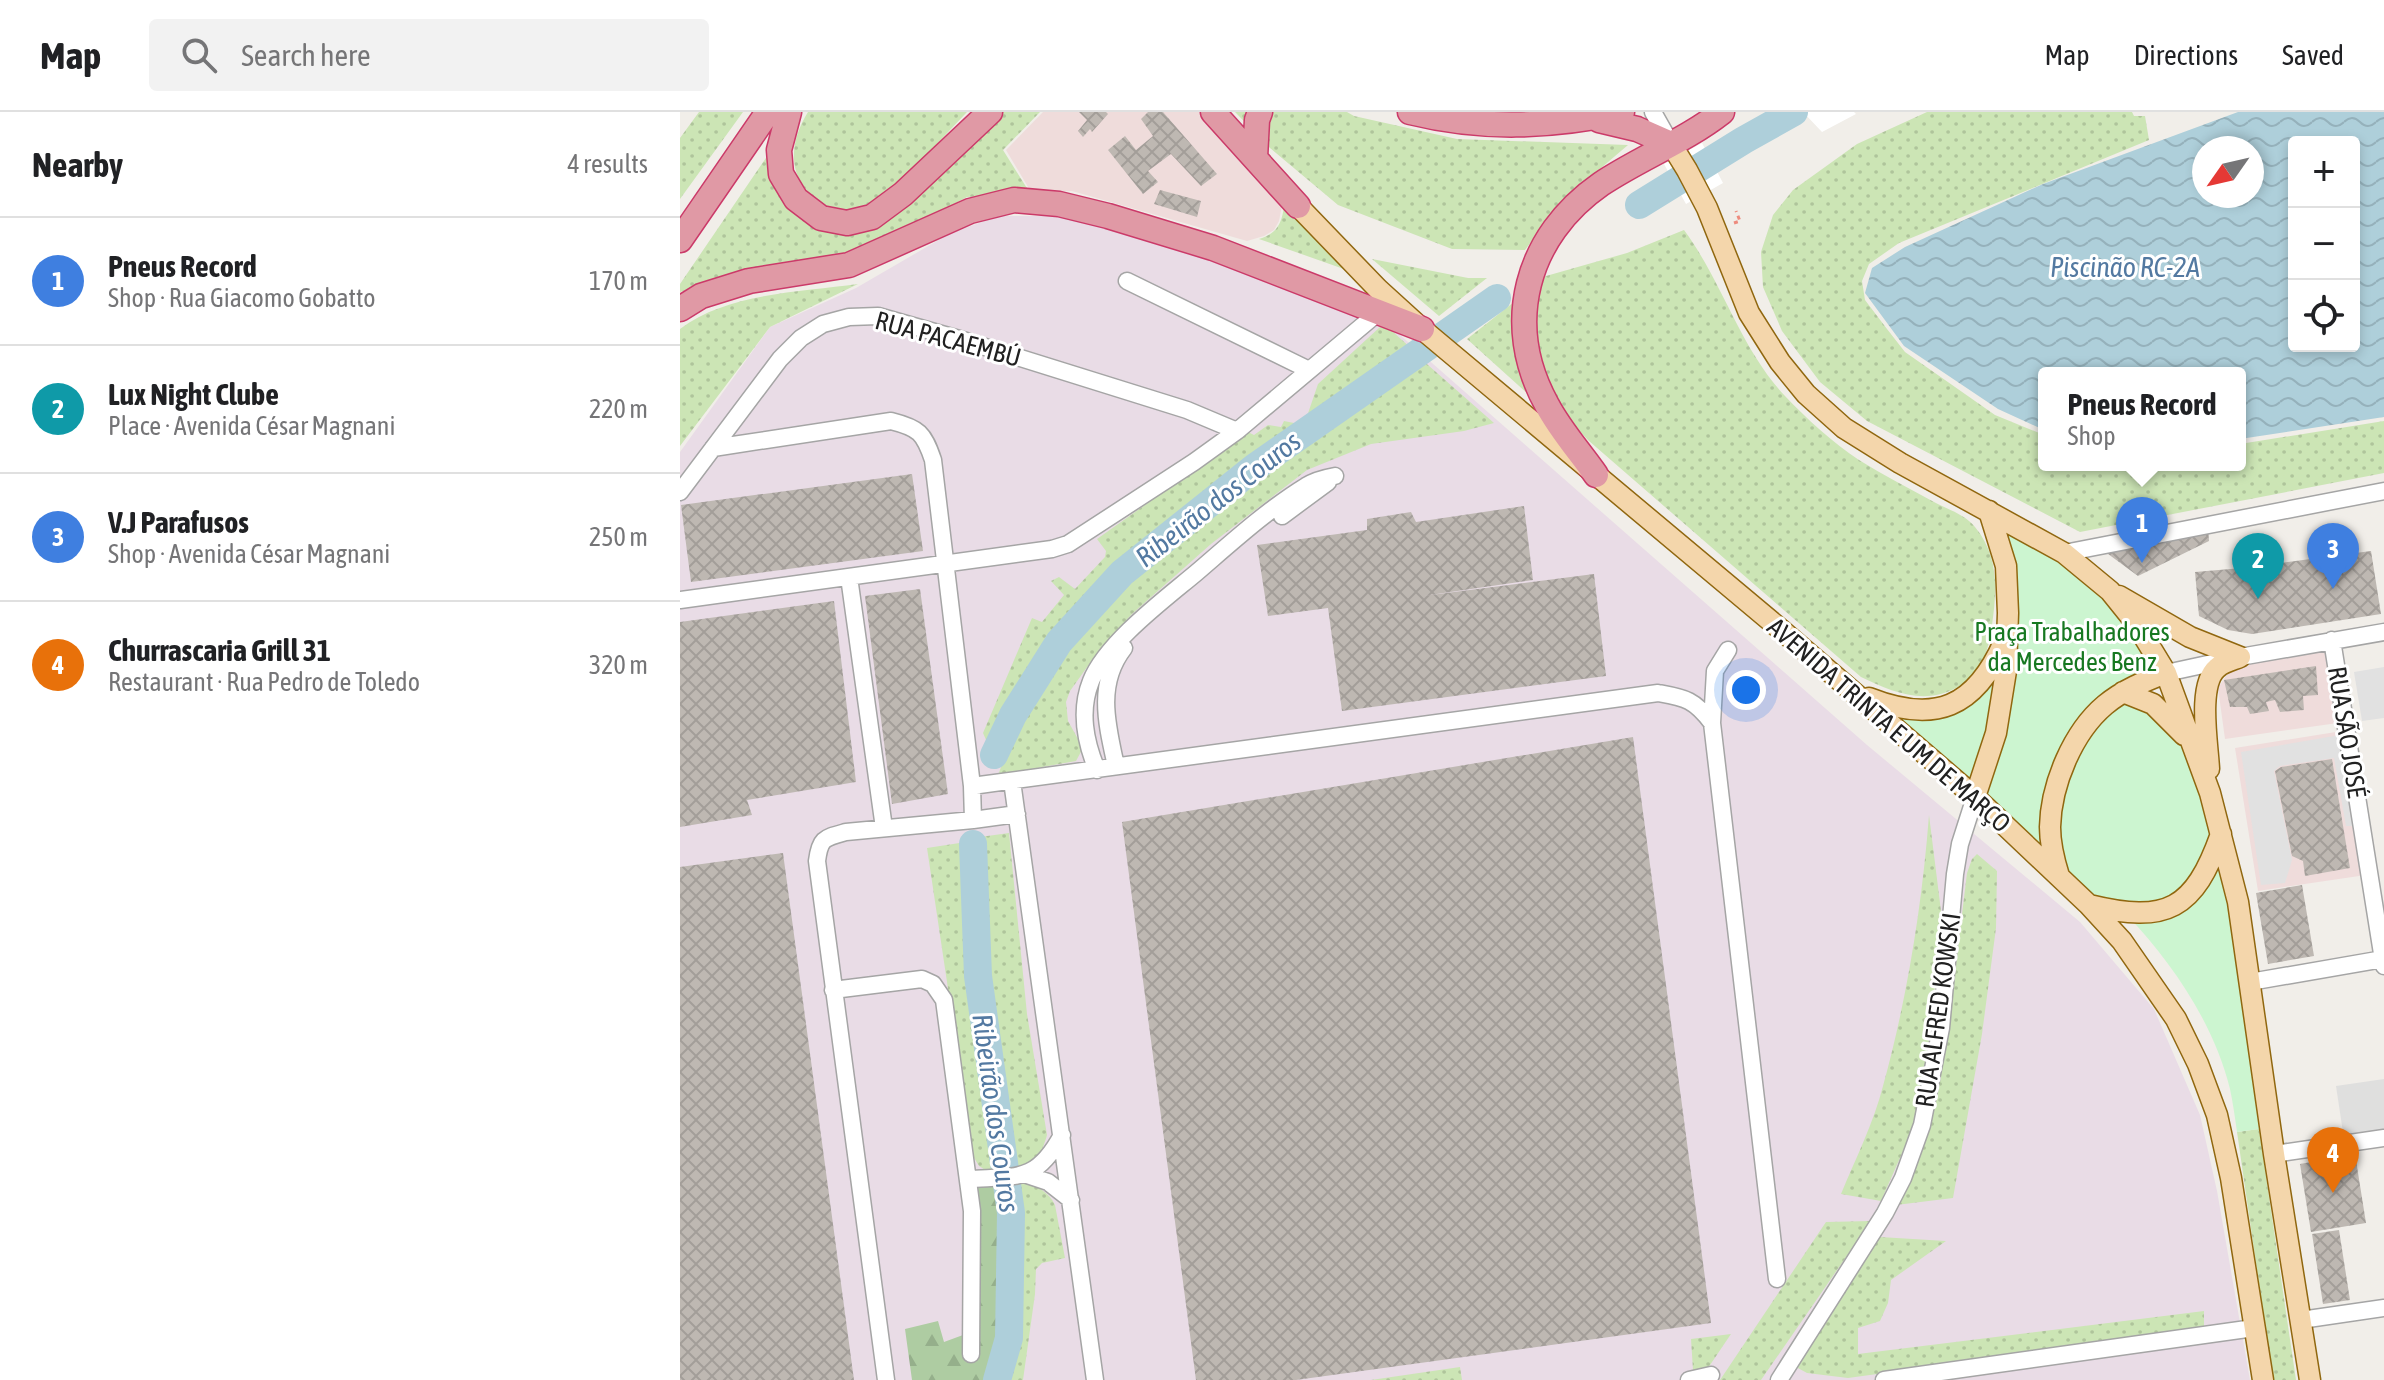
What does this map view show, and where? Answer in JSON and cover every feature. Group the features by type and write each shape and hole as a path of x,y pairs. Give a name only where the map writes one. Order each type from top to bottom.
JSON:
{"highway":[{"path":"680,240 768,112"},
{"path":"789,112 779,150 781,174 796,199 821,218 847,223 872,217 903,194 990,112"},
{"path":"1213,112 1298,206"},
{"path":"1255,158 1260,112"},
{"path":"1410,112 1441,120 1515,126 1580,115 1622,112"},
{"path":"1596,475 1547,406 1534,377 1524,326 1532,270 1556,224 1571,208 1601,184 1675,150 1693,132 1722,112"},
{"path":"1580,115 1637,129 1675,150"},
{"path":"680,309 701,296 749,281 849,265 970,211 1014,200 1059,204 1213,248 1380,311 1426,332"}],"main road":[{"path":"1675,150 1699,192 1749,313 1780,362 1806,394 1844,428 1900,463 2064,553 2110,591 2190,637 2240,657"},
{"name":"AVENIDA TRINTA E UM DE MARÇO","path":"1298,206 1378,289 1426,332 1975,797 2089,905 2122,941 2176,1019 2198,1064 2217,1115 2231,1178 2263,1380"},
{"path":"1975,797 2003,703 2007,635 2006,566 1989,511"},
{"path":"2110,591 2135,622 2166,673 2194,745 2221,834 2238,902 2310,1380"},
{"path":"1855,693 1908,710 1935,710 1951,704 1976,687 1988,674 2007,635"},
{"path":"2210,793 2206,707 2208,683 2215,669 2240,657"},
{"path":"2059,877 2050,825 2058,785 2085,727 2107,703 2123,692 2166,673"},
{"path":"2123,692 2153,704 2194,745"},
{"path":"2089,905 2111,910 2151,912 2174,905 2200,883 2221,834"}],"street":[{"path":"1653,112 1675,150"},
{"path":"1127,281 1309,370"},
{"path":"680,600 1052,549 1068,544 1237,431 1380,311"},
{"name":"RUA PACAEMBÚ","path":"680,492 780,359 801,338 823,324 849,317 878,316 966,341 1187,410 1237,431"},
{"path":"713,448 891,421 920,432 926,440 933,460 972,786 973,820"},
{"path":"1097,770 1084,726 1085,703 1091,679 1108,655 1141,620 1241,535 1305,486 1335,476 1311,497 1238,546 1152,617 1117,657 1106,686 1105,717 1116,766"},
{"path":"2064,553 2384,491"},
{"path":"849,577 884,828"},
{"path":"2166,673 2384,632"},
{"name":"RUA SÃO JOSÉ","path":"2332,640 2384,966"},
{"path":"1728,650 1715,671 1712,723 1777,1279"},
{"path":"972,786 1658,693 1689,699 1701,708 1712,723"},
{"path":"1012,781 1095,1380"},
{"name":"RUA ALFRED KOWSKI","path":"1779,1380 1885,1213 1903,1178 1922,1125 1941,1028 1955,874 1960,844 1975,797"},
{"path":"886,1380 833,990 817,861 819,845 825,838 846,832 1017,814"},
{"path":"2250,982 2383,959"},
{"path":"833,990 922,979 933,984 944,1000 972,1211 971,1354"},
{"path":"968,1179 1024,1174 1043,1164 1062,1135"},
{"path":"2274,1154 2384,1138"},
{"path":"1024,1174 1048,1182 1071,1200"},
{"path":"2301,1320 2384,1308"},
{"path":"1884,1380 2254,1328"},
{"path":"1689,1380 1709,1378"}],"path":[{"path":"1731,225 1740,221 1736,211"}],"shaded area":[{"path":"1043,112 1203,112 1283,200 1279,221 1274,230 1247,241 1072,191 1031,192 1006,150"},
{"path":"998,216 1062,216 1137,234 1391,327 1867,745 2080,922 2154,1009 2200,1115 2217,1191 2250,1380 680,1380 680,452 770,327 856,288 949,234"},
{"path":"2327,650 2338,723 2225,739 2218,688 2230,670 2239,664"},
{"path":"2384,667 2384,718 2362,721 2354,672"},
{"path":"2342,731 2366,875 2258,891 2235,748"},
{"path":"2340,735 2355,826 2346,826 2334,758 2280,766 2274,771 2292,860 2285,883 2261,885 2241,752"},
{"path":"2384,1079 2384,1133 2344,1139 2336,1086"}],"green space":[{"path":"699,112 743,112 680,199 680,138"},
{"path":"808,112 967,112 888,191 863,208 851,210 824,205 798,177 795,144"},
{"path":"1001,112 1040,112 1003,150 1030,193 967,197 866,251 743,272 680,292 680,284 772,149 773,168 851,233"},
{"path":"1235,112 1347,112 1457,139 1628,145 1560,203 1525,250 1452,249 1338,205 1270,148"},
{"path":"1927,112 2132,112 2134,116 2145,116 2149,140 1899,243 1869,264 1862,281 1865,300 1905,352 1995,415 2038,433 2038,471 2246,471 2246,443 2384,421 2384,473 2080,532 1867,421 1820,382 1782,331 1763,287 1761,252 1773,215 1793,190 1857,144"},
{"path":"1284,206 1355,273 1259,239 1278,227"},
{"name":"Praça Trabalhadores da Mercedes Benz","path":"1684,230 1756,357 1785,396 1849,453 1962,516 1983,538 1994,574 1992,625 1982,663 1963,684 1942,694 1918,696 1883,687 1861,677 1589,441 1556,404 1536,358 1534,327 1539,278 1627,253"},
{"path":"1372,259 1468,278 1487,278 1439,316"},
{"path":"858,284 770,327 680,446 680,329 699,317 742,301"},
{"path":"1514,302 1515,347 1529,395 1467,339"},
{"path":"1380,327 1391,330 1413,350 1257,461 1121,569 1053,640 1009,711 990,749 983,733 1032,618 1042,622 1064,595 1051,581 1059,577 1075,589 1105,557 1106,551 1097,539 1248,432 1254,435 1268,425 1281,427 1284,421 1304,425 1318,384"},
{"path":"1420,358 1494,423 1464,431 1371,444 1307,470 1211,544 1132,614 1100,649 1070,691 1066,702 1068,721 1083,748 1076,761 998,775 1021,716 1064,645 1130,575 1264,470"},
{"name":"Praça Trabalhadores da Mercedes Benz","path":"2002,524 2037,545 2107,599 2157,670 2078,722 2050,863 1979,794 2000,739"},
{"name":"Praça Trabalhadores da Mercedes Benz","path":"2003,672 1973,787 1879,709 1904,714"},
{"name":"Praça Trabalhadores da Mercedes Benz","path":"2126,702 2150,711 2185,747 2212,839 2203,864 2172,897 2133,906 2104,900 2090,893 2070,873 2061,851 2058,812 2080,752 2107,716"},
{"path":"1929,815 1942,919 1929,1046 1915,1124 1881,1201 1841,1194 1875,1113 1899,1020 1918,918"},
{"path":"1009,833 1027,1014 1047,1135 1037,1156 1016,1169 986,979 980,837"},
{"path":"966,842 971,978 1000,1169 987,1171 979,1166 973,1156 927,848"},
{"path":"1977,854 1997,871 1996,928 1982,1034 1953,1198 1896,1205 1928,1133 1948,1030 1967,873"},
{"path":"2218,859 2227,896 2259,1129 2237,1132 2223,1065 2203,1018 2161,954 2128,916 2170,912"},
{"path":"2259,1129 2296,1380 2273,1380 2237,1132"},
{"path":"1023,1180 1042,1190 1053,1201 1065,1258 1042,1263 1036,1269 1023,1380 1006,1380 1019,1339 1021,1216 1014,1182"},
{"path":"1001,1182 1005,1214 1004,1337 991,1380 912,1380 905,1329 938,1321 944,1342 963,1335 973,1186"},
{"path":"1871,1221 1761,1380 1720,1380 1826,1222"},
{"path":"1880,1237 1946,1241 1891,1280 1888,1303 1880,1321 1858,1328 1858,1354 2204,1311 2204,1329 1848,1378 1807,1373 1796,1367"},
{"path":"1731,1334 1708,1368 1693,1370 1691,1339"},
{"path":"1460,1367 1462,1380 1371,1380"}],"water":[{"name":"Piscinão RC-2A","path":"2238,112 2384,112 2384,417 2246,438 2246,367 2038,367 2038,427 1998,409 1904,346 1865,293 1872,268 1905,247 2043,184"}],"pier":[{"path":"1803,112 1854,112 1856,114 1822,132"},
{"path":"1702,143 1723,183 1686,204 1664,164"}],"building":[{"path":"1079,112 1108,114 1092,132 1090,129 1083,137 1078,131 1087,120"},
{"path":"1148,112 1163,112 1217,174 1201,186 1171,154 1148,171 1158,182 1143,194 1108,150 1125,136 1136,150 1153,136 1141,119"},
{"path":"1160,190 1201,201 1197,217 1154,204"},
{"path":"912,474 923,551 691,582 681,505"},
{"path":"1524,506 1533,580 1423,596 1594,574 1606,676 1342,711 1328,608 1268,616 1257,545 1367,530 1367,519 1411,512 1416,522"},
{"path":"2208,527 2209,541 2138,576 2104,551"},
{"path":"2371,551 2381,614 2252,634 2228,630 2199,616 2195,572"},
{"path":"920,589 948,794 892,804 865,596"},
{"path":"834,601 856,782 747,800 752,815 680,827 680,622"},
{"path":"2316,666 2318,695 2303,696 2304,710 2280,712 2275,700 2266,702 2269,711 2250,714 2247,707 2230,707 2224,680"},
{"path":"1633,737 1711,1323 1296,1380 1196,1380 1122,822"},
{"path":"2332,759 2350,868 2305,876 2303,861 2292,856 2275,771 2281,767"},
{"path":"783,853 854,1380 680,1380 680,867"},
{"path":"2302,885 2314,956 2268,964 2256,893"},
{"path":"2355,1154 2366,1223 2311,1232 2300,1164"},
{"path":"2339,1230 2350,1300 2323,1304 2312,1234"}],"waterway":[{"name":"Ribeirão dos Couros","path":"1639,205 1794,112"},
{"name":"Ribeirão dos Couros","path":"994,755 1013,715 1059,642 1122,573 1255,467 1497,298"},
{"name":"Ribeirão dos Couros","path":"973,844 978,976 1011,1213 1009,1338 997,1380"}],"place":[{"name":"Pneus Record","path":"2142,563"},
{"name":"V.J Parafusos","path":"2333,589"},
{"name":"Lux Night Clube","path":"2258,599"},
{"name":"Churrascaria Grill 31","path":"2333,1193"}]}
